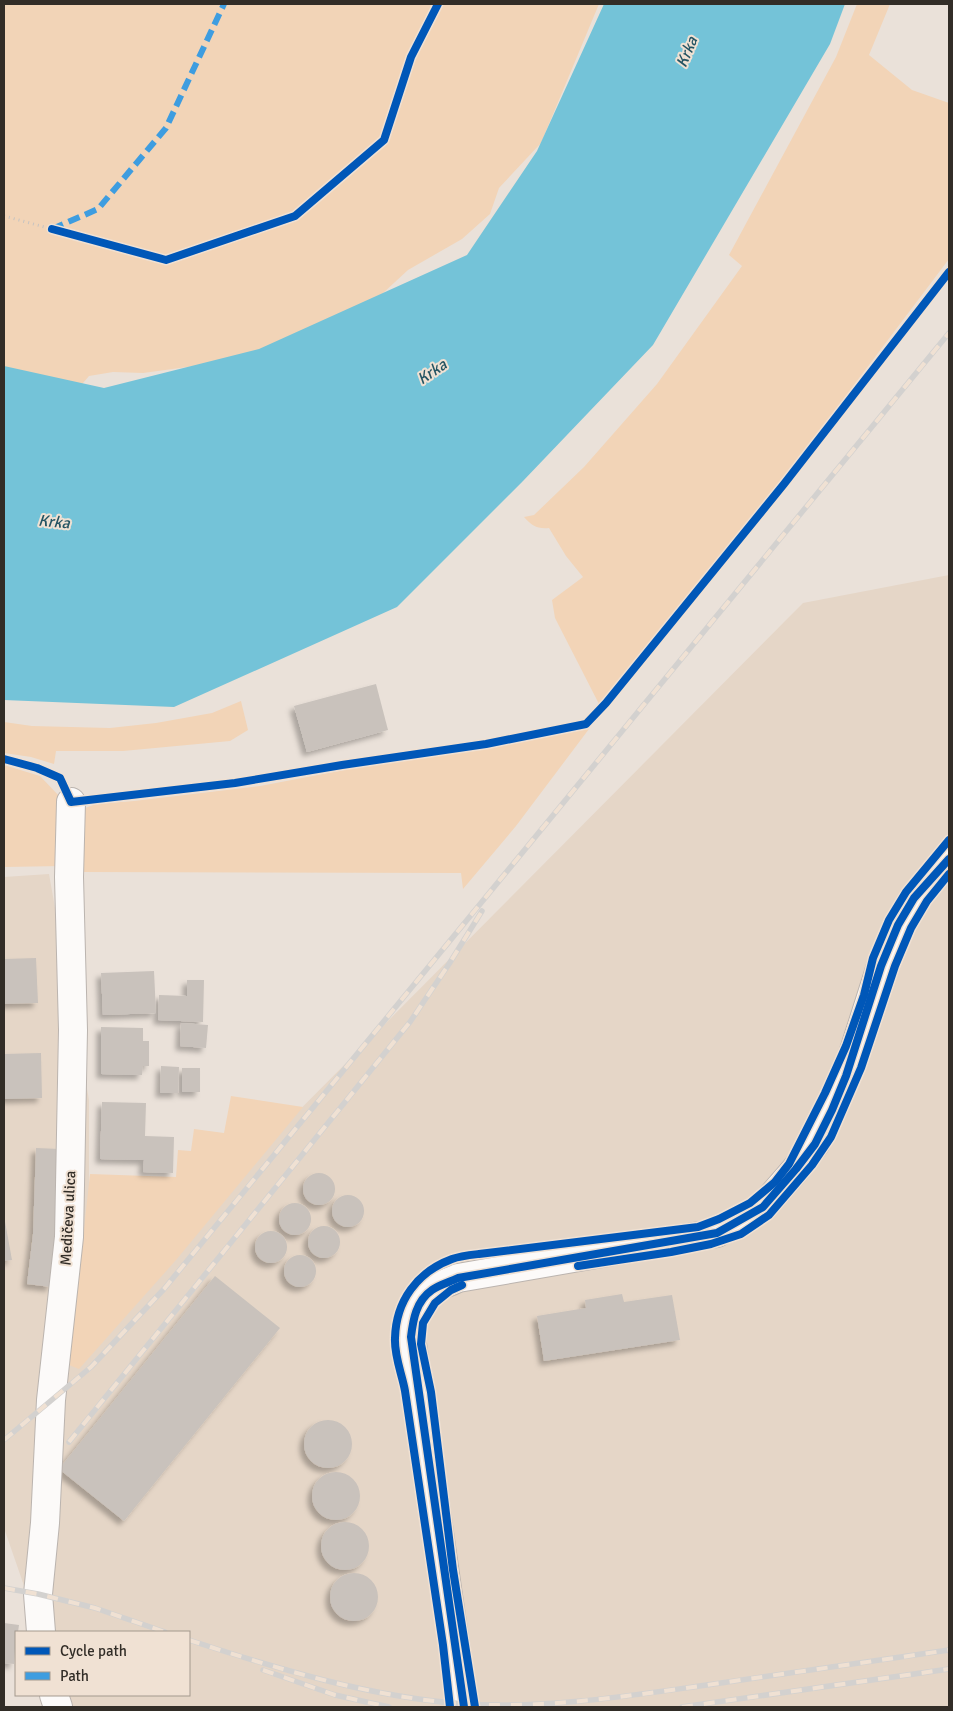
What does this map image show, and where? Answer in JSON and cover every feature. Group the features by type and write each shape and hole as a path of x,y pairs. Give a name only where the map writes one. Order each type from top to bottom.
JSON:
{"street":[{"name":"Medičeva ulica","path":"41,1631 38,1594 45,1523 52,1400 69,1237 73,1030 69,877 71,802"},
{"path":"464,1707 411,1337 412,1321 419,1304 432,1290 458,1278 717,1233 763,1207 815,1144 846,1076 881,966 898,924 914,898 949,859"}],"path":[{"path":"4,216 52,229"},
{"path":"4,759 38,768 60,778 71,802 235,783 486,744 586,724 606,703 778,491 949,272"}],"shaded area":[{"path":"4,4 599,4 541,143 499,188 490,214 462,239 408,270 369,306 332,331 217,363 143,373 113,372 89,376 71,397 4,377"},
{"path":"857,4 890,4 869,55 912,90 949,103 949,259 783,479 599,704 555,618 552,600 583,577 566,556 549,528 535,526 524,517 534,515 584,467 657,384 742,266 729,255 836,57"},
{"path":"949,575 949,1707 64,1707 61,1696 190,1696 190,1631 40,1631 4,1528 4,877 49,874 89,1100 89,1322 803,603"},
{"path":"241,701 248,730 230,741 123,751 56,751 54,764 31,757 4,753 4,722 32,726 110,728 156,723 212,713"},
{"path":"589,729 516,826 463,889 461,873 80,872 81,812 85,808 96,804 260,786 386,762"},
{"path":"4,765 40,776 61,798 63,866 4,867"},
{"path":"231,1096 303,1107 176,1260 79,1369 69,1365 90,1174 176,1177 178,1150 191,1151 194,1129 224,1133"}],"water":[{"name":"Krka","path":"604,4 845,4 830,44 653,345 523,481 397,607 174,707 4,700 4,366 104,388 259,349 467,255 537,151"}],"building":[{"path":"376,684 388,730 307,752 294,706"},
{"path":"36,958 38,1003 4,1004 4,959"},
{"path":"154,971 156,1013 103,1015 101,973"},
{"path":"187,980 204,980 203,1022 158,1020 159,995 187,996"},
{"path":"181,1023 208,1025 206,1048 180,1046"},
{"path":"101,1027 143,1028 143,1041 149,1041 149,1066 143,1066 142,1075 101,1074"},
{"path":"41,1053 42,1098 4,1099 4,1054"},
{"path":"161,1066 179,1067 178,1093 160,1093"},
{"path":"182,1068 200,1068 200,1092 182,1092"},
{"path":"102,1102 146,1103 145,1136 174,1137 173,1173 143,1172 144,1160 100,1159"},
{"path":"36,1148 60,1149 57,1237 51,1287 27,1284 33,1234"},
{"path":"319,1173 331,1177 335,1189 331,1201 319,1205 307,1201 303,1189 307,1177"},
{"path":"348,1195 360,1199 364,1211 360,1223 348,1227 336,1223 332,1211 336,1199"},
{"path":"295,1203 307,1207 311,1219 307,1231 295,1235 283,1231 279,1219 283,1207"},
{"path":"4,1216 12,1260 4,1261"},
{"path":"324,1226 336,1230 340,1242 336,1254 324,1258 312,1254 308,1242 312,1230"},
{"path":"271,1231 283,1235 287,1247 283,1259 271,1263 259,1259 255,1247 259,1235"},
{"path":"300,1255 312,1259 316,1271 312,1283 300,1287 288,1283 284,1271 288,1259"},
{"path":"215,1276 280,1328 124,1521 59,1469"},
{"path":"622,1294 624,1302 672,1295 680,1340 544,1361 537,1316 586,1308 585,1300"},
{"path":"328,1420 337,1422 345,1427 350,1435 352,1444 350,1453 345,1461 337,1466 328,1468 319,1466 311,1461 306,1453 304,1444 306,1435 311,1427 319,1422"},
{"path":"336,1472 345,1474 353,1479 358,1487 360,1496 358,1505 353,1513 345,1518 336,1520 327,1518 319,1513 314,1505 312,1496 314,1487 319,1479 327,1474"},
{"path":"345,1522 354,1524 362,1529 367,1537 369,1546 367,1555 362,1563 354,1568 345,1570 336,1568 328,1563 323,1555 321,1546 323,1537 328,1529 336,1524"},
{"path":"354,1573 363,1575 371,1580 376,1588 378,1597 376,1606 371,1614 363,1619 354,1621 345,1619 337,1614 332,1606 330,1597 332,1588 337,1580 345,1575"},
{"path":"4,1623 19,1625 18,1631 15,1631 14,1664 4,1663"}],"railway":[{"path":"4,1440 91,1367 164,1289 949,333"},
{"path":"69,1442 410,1022 482,911"},
{"path":"4,1588 95,1608 162,1631"},
{"path":"190,1640 290,1671 359,1688 429,1700 495,1705 556,1703 617,1697 949,1650"},
{"path":"682,1707 949,1669"},
{"path":"263,1670 335,1695 389,1707"}],"marked path":[{"path":"52,229 98,209 166,128 224,4"}],"cycle path":[{"path":"52,229 166,260 295,216 384,140 411,57 438,4"},
{"path":"4,759 37,768 60,778 71,802 235,783 486,744 586,724 606,703 784,484 949,272"},
{"path":"450,1707 443,1645 405,1391 396,1351 396,1325 404,1300 419,1280 428,1272 455,1258 698,1227 719,1219 750,1203 775,1182 789,1164 825,1093 846,1046 864,995 873,958 889,920 906,892 949,840"},
{"path":"464,1707 411,1337 414,1318 419,1305 432,1290 458,1278 717,1233 763,1207 815,1144 846,1076 881,966 898,925 914,898 949,859"},
{"path":"578,1266 711,1244 741,1234 769,1215 812,1165 831,1137 861,1068 895,966 911,928 927,901 949,874"},
{"path":"462,1285 451,1290 435,1303 423,1323 421,1344 431,1392 453,1570 475,1707"}]}
